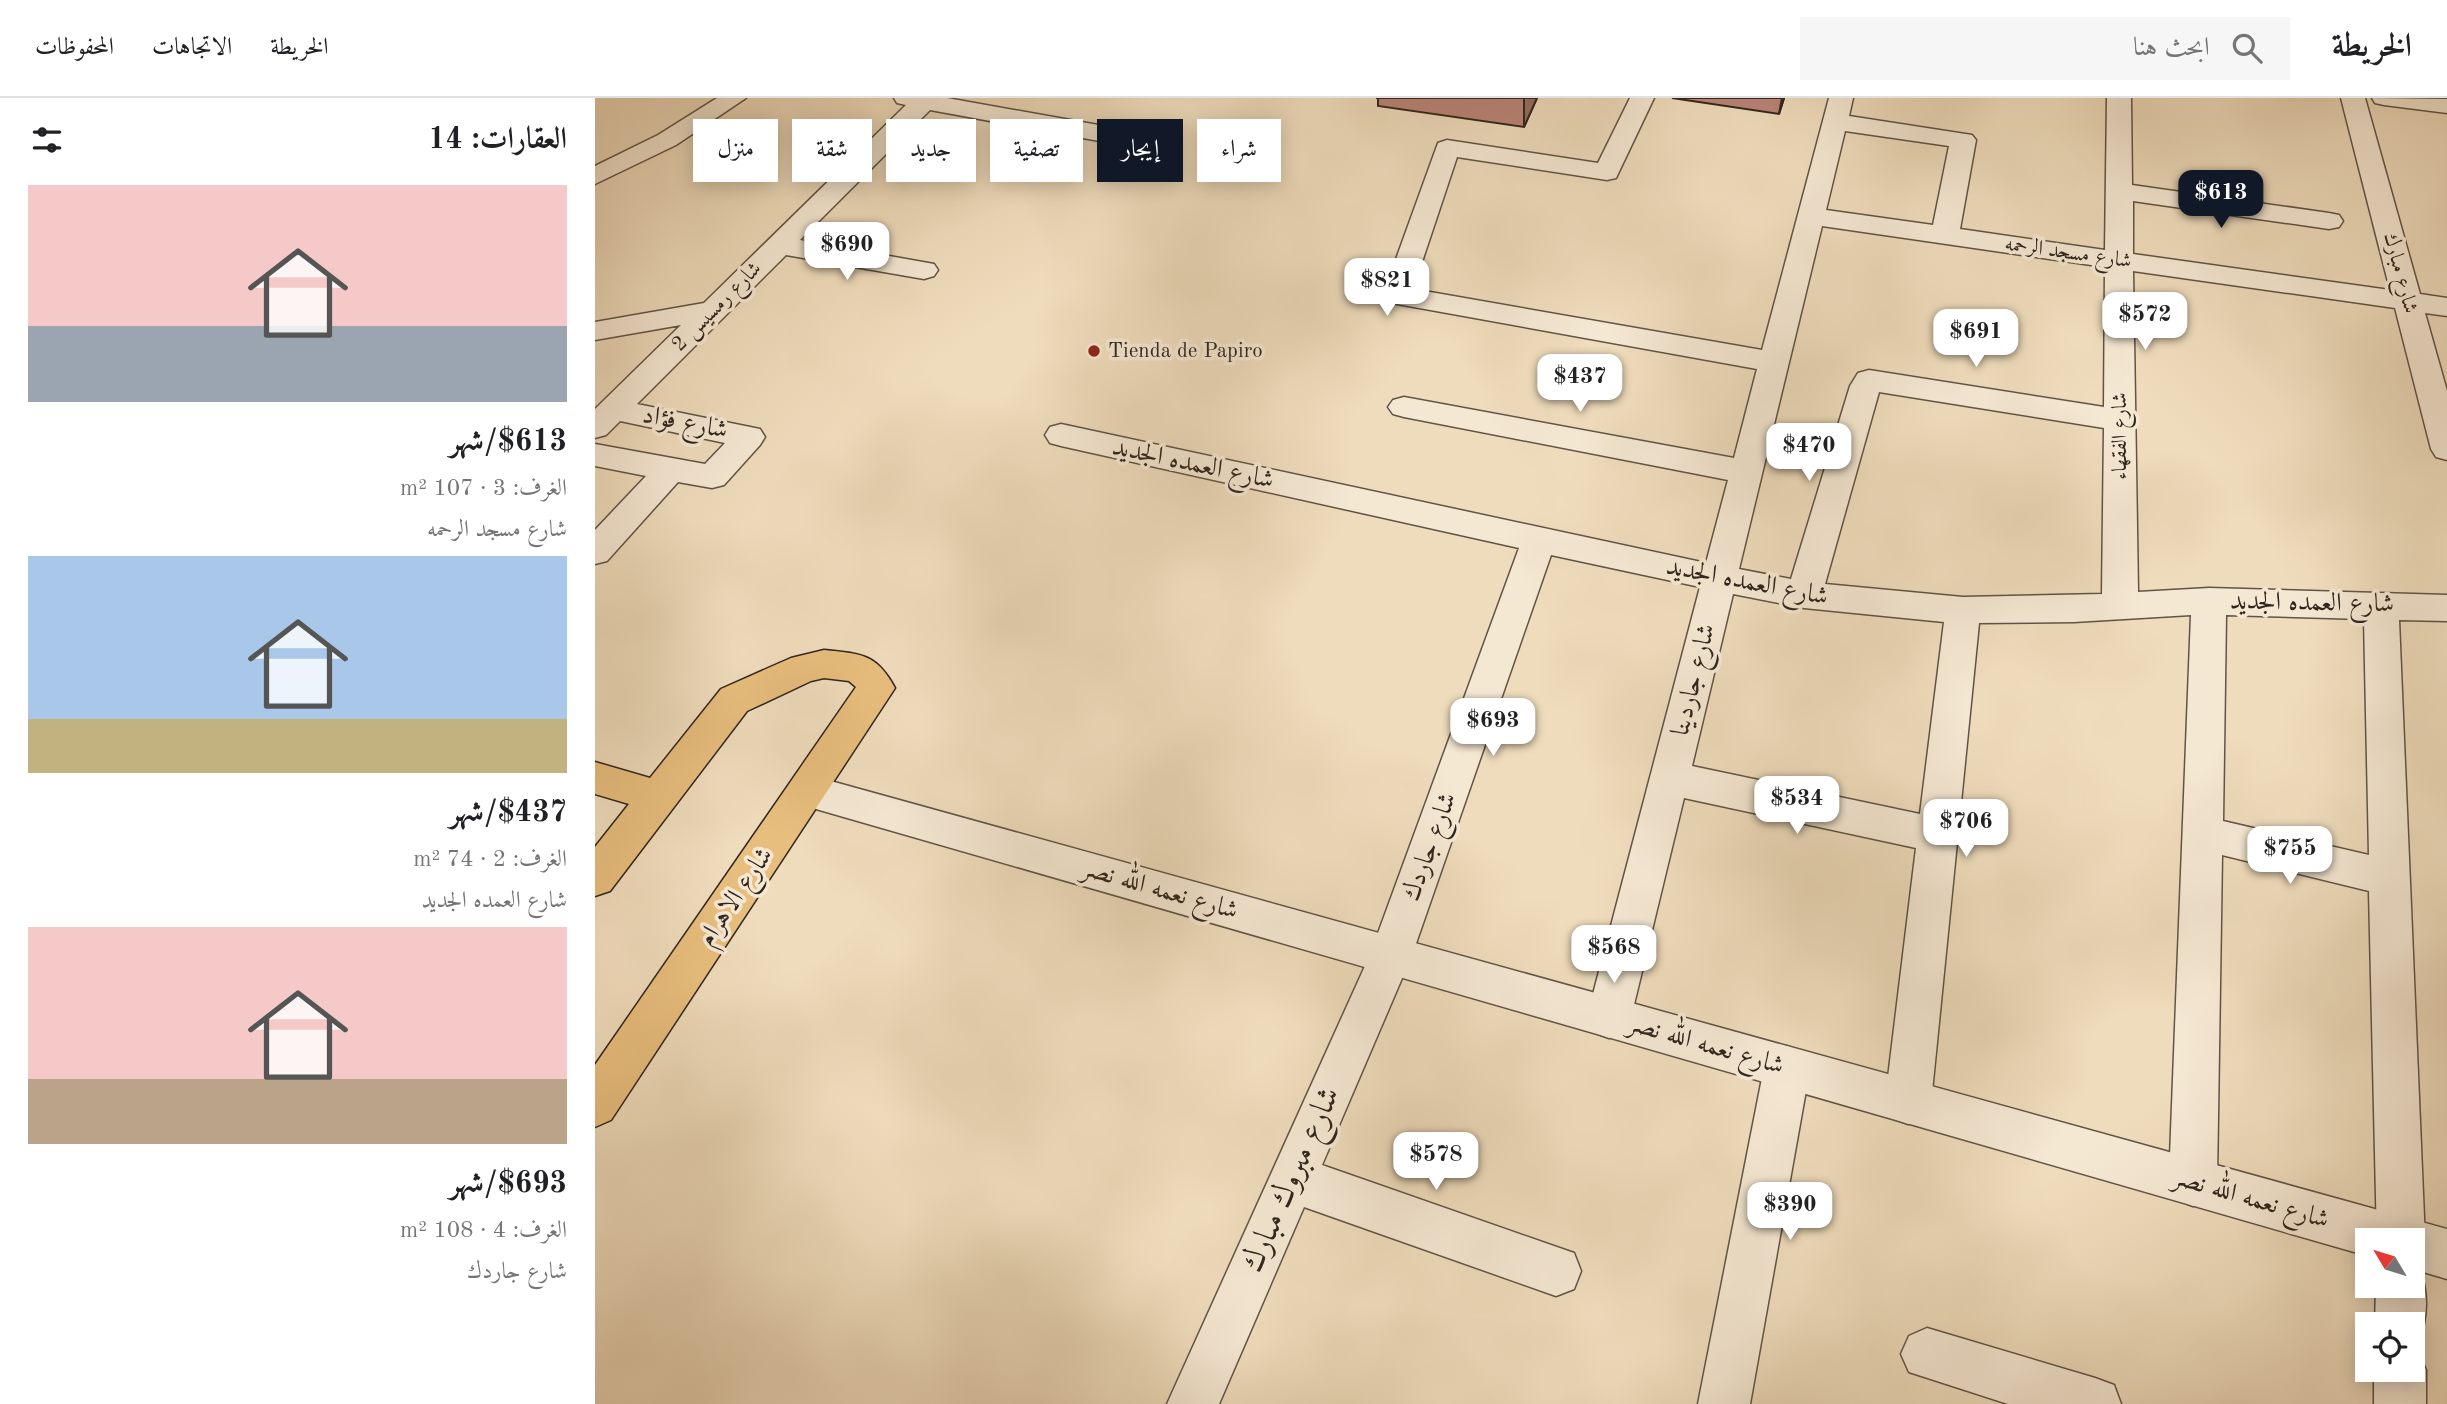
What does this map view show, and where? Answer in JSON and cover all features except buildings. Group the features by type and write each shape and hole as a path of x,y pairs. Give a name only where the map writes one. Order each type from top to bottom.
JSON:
{"main road":[{"name":"شارع الاهرام","path":"595,1104 809,791 876,688 870,677 857,668 824,664 804,668 734,700 657,796"},
{"path":"595,778 657,796 595,878"}],"street":[{"path":"595,176 667,140 734,98"},
{"path":"1642,98 1607,172 1448,148 1397,295 1774,362"},
{"name":"شارع الفقهاء","path":"2119,98 2120,605"},
{"name":"شارع مبارك","path":"2353,98 2447,449"},
{"path":"2384,98 2447,106"},
{"path":"919,99 1097,132"},
{"name":"شارع رمسيس 2","path":"604,418 778,246 919,99"},
{"path":"1838,110 1963,140 1945,235"},
{"name":"شارع جاردينا","path":"1608,1017 1838,110"},
{"path":"2119,191 2329,221"},
{"name":"شارع مسجد الرحمه","path":"1811,216 2447,307"},
{"path":"778,246 924,270"},
{"path":"595,331 713,310"},
{"path":"1804,595 1865,386 1876,379 2120,420"},
{"path":"1404,407 1747,472"},
{"name":"شارع فؤاد","path":"595,455 712,478 749,437 604,418"},
{"name":"شارع العمده الجديد","path":"1061,435 1720,578 1804,595 1883,605 1963,610 2209,601 2447,608"},
{"path":"595,552 670,470"},
{"name":"شارع جاردك","path":"1391,955 1539,540"},
{"path":"2193,1182 2209,601"},
{"path":"2381,604 2392,879 2401,1228"},
{"path":"1908,1102 1963,610"},
{"path":"1669,778 1938,835"},
{"name":"شارع نعمه الله نصر","path":"809,791 2355,1228"},
{"path":"2203,833 2392,879"},
{"name":"شارع مبروك مبارك","path":"1206,1400 1293,1179 1391,955"},
{"path":"1724,1404 1787,1068"},
{"path":"1293,1179 1556,1271"},
{"path":"2425,1248 2447,1254"},
{"path":"1927,1354 2095,1404"},
{"path":"2400,1382 2400,1404"}],"place":[{"name":"Tienda de Papiro","path":"1094,351"}]}
